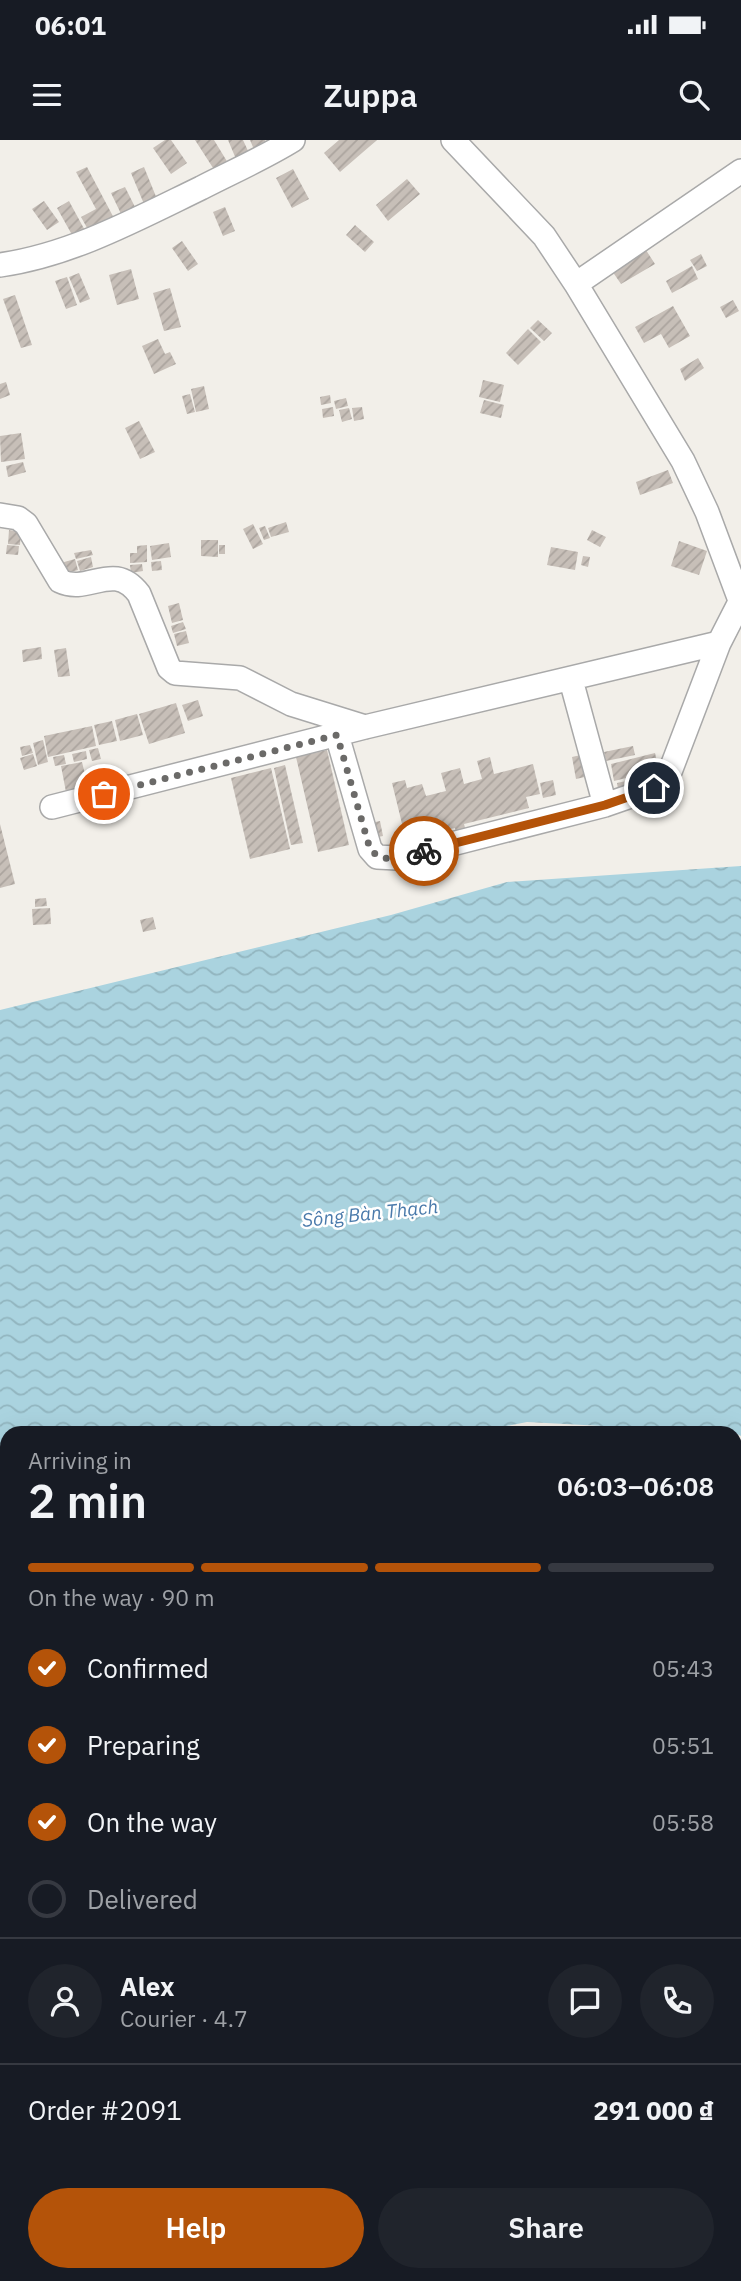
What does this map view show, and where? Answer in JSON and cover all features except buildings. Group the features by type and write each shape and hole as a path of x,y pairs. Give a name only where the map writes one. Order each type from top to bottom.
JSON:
{"street":[{"path":"0,265 35,258 112,230 293,140"},
{"path":"337,735 370,849 377,857 397,858 605,805 654,788 668,777 719,643 740,602 708,512 683,461 576,285 544,236 453,140"},
{"path":"576,285 741,171"},
{"path":"0,515 18,518 33,532 60,581 72,585 115,578 132,585 139,594 169,668 175,673 240,678 291,704 365,727"},
{"path":"52,807 365,727 719,643"},
{"path":"571,680 605,805"}],"water":[{"name":"Sông Bàn Thạch","path":"741,866 741,1426 603,1426 527,1422 507,1426 0,1426 0,1010 391,915 507,882"}],"way so far":[{"path":"104,794 337,735 370,849 377,857 387,859 424,851"}],"route":[{"path":"424,851 605,805 654,788"}]}
